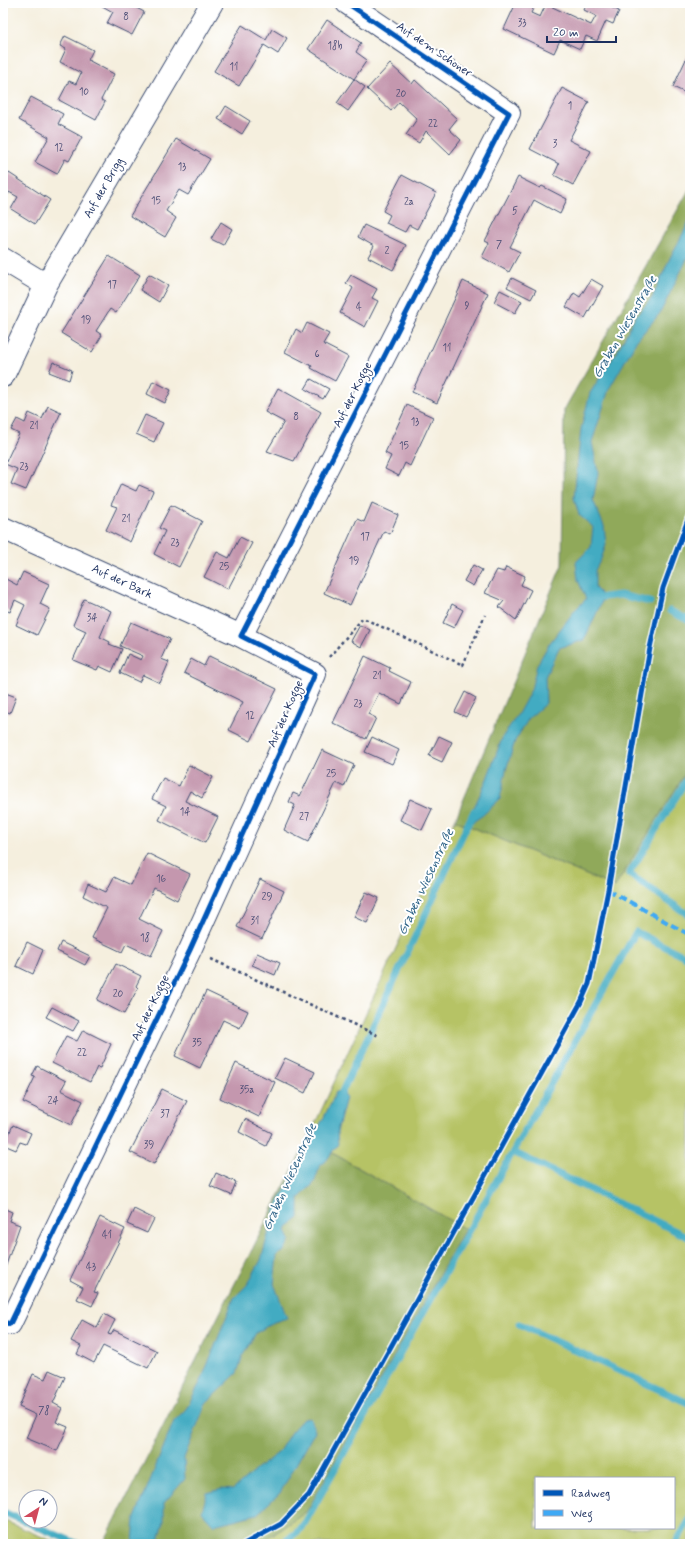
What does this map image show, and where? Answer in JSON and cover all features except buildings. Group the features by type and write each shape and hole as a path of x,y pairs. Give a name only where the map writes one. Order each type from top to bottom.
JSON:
{"street":[{"name":"Auf der Brigg","path":"3,376 46,285 212,3"},
{"name":"Auf dem Schoner","path":"348,3 509,113"},
{"name":"Auf der Kogge","path":"6,1323 190,950 315,674 241,636 509,113"},
{"path":"3,260 46,285"},
{"name":"Auf der Bark","path":"3,528 241,636"}],"path":[{"path":"315,674 363,618 463,665 485,615"},
{"path":"190,950 379,1036"}],"green space":[{"path":"690,188 690,766 615,887 455,820 562,565 564,410"},
{"path":"690,766 690,1544 256,1544 282,1529 307,1511 465,1229 308,1139 455,820 615,887"},
{"path":"308,1139 465,1229 307,1511 282,1529 256,1544 103,1544"},
{"path":"3,1520 18,1526 18,1529 24,1529 59,1544 3,1544"}],"water":[{"path":"690,220 690,253 660,313 637,340 609,389 592,442 598,473 593,500 604,526 606,545 595,570 595,588 604,597 584,640 559,648 545,677 546,703 529,718 515,741 506,770 500,799 473,822 469,818 485,784 503,736 518,714 531,690 537,665 549,644 576,609 586,599 578,580 576,562 591,547 593,527 579,515 574,498 581,429 590,393 617,352 635,317 652,298 670,258"},
{"path":"343,1091 346,1098 337,1132 338,1144 326,1161 320,1166 314,1183 299,1198 299,1218 288,1226 286,1231 290,1240 283,1252 277,1255 274,1284 287,1318 274,1322 256,1333 243,1355 237,1373 206,1403 184,1458 185,1479 164,1503 164,1522 159,1540 146,1544 136,1543 133,1541 135,1518 174,1421 186,1409 201,1381 234,1298 247,1285 261,1260 276,1207 336,1092"},
{"path":"310,1418 315,1431 280,1493 257,1514 214,1525 202,1512 207,1493 222,1489 233,1490 259,1467 278,1453 291,1432 303,1419"}],"waterway":[{"path":"604,597 620,595 650,602"},
{"path":"670,611 690,621"},
{"path":"690,774 629,874 690,916"},
{"name":"Graben Wiesenstraße","path":"339,1098 474,811"},
{"path":"282,1544 302,1528 636,932 690,959"},
{"path":"513,1152 690,1238"},
{"path":"519,1324 690,1404"},
{"path":"3,1512 78,1544"},
{"path":"675,1544 690,1519"}],"marked path":[{"path":"608,890 690,935"}],"cycle path":[{"path":"3,1322 10,1324 190,950 315,674 241,636 509,113 347,3"},
{"path":"244,1544 281,1524 309,1495 581,1002 589,984 608,890 650,648 663,588 690,514"}]}
